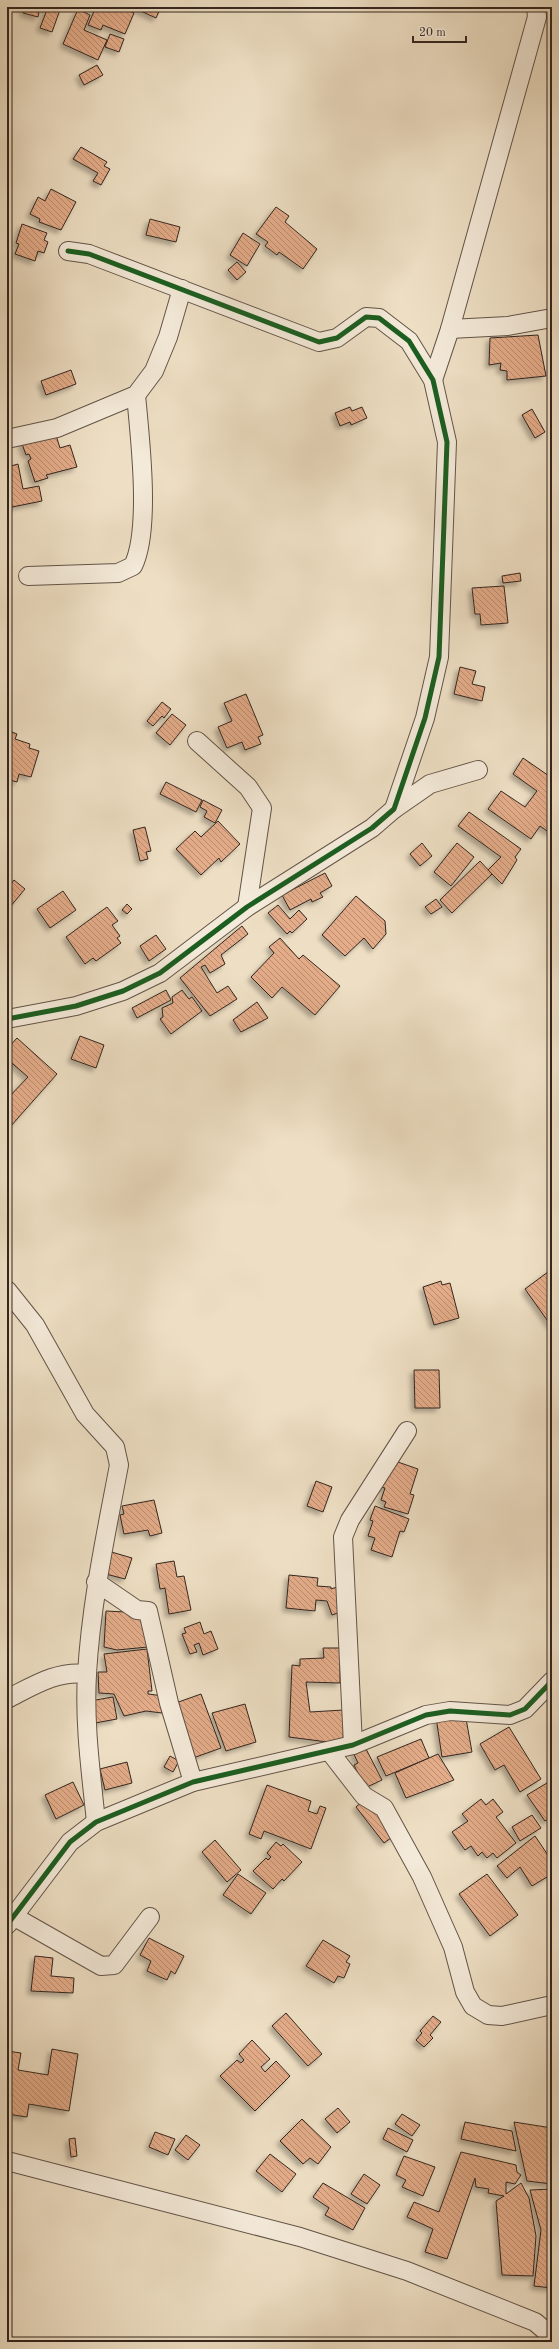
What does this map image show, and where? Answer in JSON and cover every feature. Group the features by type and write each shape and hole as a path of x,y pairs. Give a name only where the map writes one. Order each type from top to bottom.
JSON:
{"street":[{"path":"433,380 450,329 537,17 536,7"},
{"path":"68,251 89,254 319,342 337,338 366,316 379,318 409,341 433,380 447,442 439,657 425,718 394,809"},
{"path":"7,439 57,428 136,395 154,371 168,337 182,289"},
{"path":"450,329 508,326 552,318"},
{"path":"28,576 118,572 133,566 139,554 142,525 141,450 136,395"},
{"path":"197,741 248,788 262,808 247,906"},
{"path":"7,1019 76,1006 129,988 160,973 247,906 372,828 394,809 430,784 478,770"},
{"path":"7,1290 35,1325 85,1414 115,1446 119,1465 96,1582 87,1674 86,1722 96,1822"},
{"path":"353,1745 343,1537 350,1520 407,1431"},
{"path":"96,1582 137,1610 148,1611 169,1702 193,1782"},
{"path":"7,1699 52,1677 72,1672 87,1674"},
{"path":"150,1916 114,1964 101,1966 10,1920 70,1842 96,1822 193,1782 330,1752 353,1745 426,1715 450,1711 510,1715 525,1709 552,1681"},
{"path":"330,1752 364,1796 384,1808 422,1877 453,1948 465,1992 474,2006 488,2015 502,2016 552,2005"},
{"path":"7,2161 300,2238 407,2271 545,2328"}],"building":[{"path":"18,7 44,7 43,12 39,11 38,17 23,13 24,9"},
{"path":"48,7 61,7 52,32 40,28"},
{"path":"96,7 120,7 134,13 125,34 103,25 101,30 88,25"},
{"path":"132,7 161,7 156,18"},
{"path":"78,9 90,15 84,30 107,40 98,60 63,44"},
{"path":"110,34 124,39 119,52 105,47"},
{"path":"97,65 103,75 84,85 79,75"},
{"path":"81,147 107,162 104,166 110,169 101,185 93,181 98,173 73,159"},
{"path":"51,189 76,202 61,230 39,222 40,219 30,214 38,197 45,201"},
{"path":"276,207 289,216 285,222 317,249 303,269 279,252 277,255 265,246 268,242 256,234"},
{"path":"150,219 180,227 176,242 146,235"},
{"path":"22,224 47,233 44,240 48,242 44,253 38,251 35,261 15,254 19,244 16,243"},
{"path":"243,233 260,244 247,266 230,255"},
{"path":"237,262 246,272 237,280 228,270"},
{"path":"538,335 546,376 507,380 507,371 500,370 501,363 489,365 490,338"},
{"path":"71,370 76,384 46,395 41,381"},
{"path":"350,407 352,411 362,407 367,418 351,425 350,422 340,426 335,413"},
{"path":"532,409 545,432 535,438 522,415"},
{"path":"54,429 60,448 70,445 77,467 46,475 48,478 35,482 28,461 31,459 29,454 26,455 21,441"},
{"path":"7,447 11,466 18,464 23,489 39,486 42,501 7,508"},
{"path":"520,573 521,581 503,583 502,576"},
{"path":"504,586 508,623 481,625 480,614 475,614 472,588"},
{"path":"460,667 476,671 472,684 485,687 482,701 454,694"},
{"path":"246,694 263,735 258,737 261,744 245,750 242,742 227,748 218,727 232,721 224,703"},
{"path":"162,702 171,709 164,718 162,716 153,726 147,721"},
{"path":"172,714 186,725 170,745 156,733"},
{"path":"7,730 17,734 15,739 30,744 29,748 39,751 31,777 19,774 17,782 7,779"},
{"path":"523,758 552,778 552,829 550,833 540,826 531,839 488,809 501,791 525,807 537,791 513,774"},
{"path":"166,782 202,800 196,812 160,794"},
{"path":"203,800 222,810 215,823 204,817 207,811 200,807"},
{"path":"469,812 521,849 515,857 517,860 502,884 488,870 501,857 458,826"},
{"path":"218,821 240,844 221,862 219,858 201,875 176,849 195,831 201,837"},
{"path":"145,827 151,851 146,852 148,859 140,861 133,830"},
{"path":"422,843 432,856 420,866 410,854"},
{"path":"457,843 474,857 451,886 434,872"},
{"path":"480,861 492,874 452,913 440,900"},
{"path":"325,873 332,886 320,893 323,897 312,902 311,899 290,910 282,895"},
{"path":"14,880 25,889 10,907 7,904 7,889"},
{"path":"63,891 76,910 50,928 37,909"},
{"path":"356,896 385,921 386,934 373,949 364,938 345,956 322,935"},
{"path":"436,899 442,907 431,914 425,907"},
{"path":"127,904 132,909 127,914 122,910"},
{"path":"278,905 290,919 299,910 307,919 292,933 290,931 287,934 268,913"},
{"path":"107,907 118,921 112,925 120,936 117,938 121,943 96,961 93,958 85,964 66,937"},
{"path":"242,926 248,934 221,955 225,964 210,973 205,965 201,967 217,993 228,986 237,999 210,1016 180,978"},
{"path":"156,935 166,949 149,961 140,946"},
{"path":"280,938 299,959 303,955 340,986 315,1015 282,987 272,998 251,977 274,953 269,947"},
{"path":"166,990 171,1000 137,1018 132,1008"},
{"path":"182,990 189,999 192,997 202,1011 171,1034 160,1019 163,1017 162,1008 173,1003 172,997"},
{"path":"257,1002 268,1018 241,1032 233,1020"},
{"path":"80,1036 104,1045 96,1068 71,1059"},
{"path":"17,1038 57,1074 10,1127 7,1124 7,1099 28,1077 7,1059 7,1049"},
{"path":"552,1269 550,1297 552,1327 525,1289"},
{"path":"441,1281 442,1285 450,1283 459,1318 434,1325 423,1287"},
{"path":"414,1370 439,1370 440,1408 415,1408"},
{"path":"395,1461 418,1469 410,1494 414,1495 408,1514 384,1507 386,1502 381,1500 385,1488 381,1487"},
{"path":"316,1481 332,1487 323,1512 307,1506"},
{"path":"154,1500 162,1533 150,1536 148,1530 124,1534 120,1515 124,1514 122,1506"},
{"path":"375,1506 409,1519 404,1532 400,1531 392,1557 371,1550 375,1538 368,1536 373,1521 370,1520"},
{"path":"108,1551 132,1558 125,1579 102,1573"},
{"path":"174,1561 177,1577 184,1576 191,1610 169,1614 165,1588 160,1589 156,1564"},
{"path":"289,1575 318,1578 317,1586 331,1587 331,1589 337,1587 346,1610 332,1615 327,1601 316,1600 315,1611 286,1608"},
{"path":"106,1611 145,1613 148,1647 117,1650 104,1647"},
{"path":"200,1622 204,1634 211,1631 218,1649 203,1655 199,1643 194,1645 197,1652 190,1654 182,1634 186,1633 184,1628"},
{"path":"323,1648 340,1648 340,1683 306,1682 310,1712 344,1710 343,1744 289,1737 292,1665 300,1666 300,1659 324,1658"},
{"path":"147,1649 152,1691 148,1691 148,1694 164,1696 162,1713 146,1711 124,1716 114,1694 99,1693 98,1672 107,1672 104,1654"},
{"path":"201,1694 221,1748 193,1758 173,1704"},
{"path":"113,1697 117,1719 95,1723 90,1701"},
{"path":"245,1704 256,1742 226,1751 212,1713"},
{"path":"465,1713 472,1752 442,1757 436,1717"},
{"path":"509,1727 541,1779 520,1792 504,1765 495,1770 480,1744"},
{"path":"421,1739 429,1758 386,1776 377,1757"},
{"path":"365,1747 382,1780 365,1788 354,1765 358,1763 353,1752"},
{"path":"438,1754 454,1780 406,1798 395,1773"},
{"path":"170,1756 179,1761 173,1772 164,1767"},
{"path":"127,1762 132,1783 105,1790 100,1769"},
{"path":"552,1780 552,1817 545,1821 527,1795"},
{"path":"73,1782 84,1805 56,1819 45,1795"},
{"path":"267,1785 311,1801 308,1811 317,1814 320,1806 326,1808 311,1849 264,1831 261,1839 249,1834"},
{"path":"365,1799 376,1809 395,1835 384,1843 356,1807"},
{"path":"481,1799 486,1805 493,1799 503,1812 496,1817 516,1843 497,1858 493,1853 487,1858 482,1852 478,1856 471,1846 465,1850 452,1832 468,1821 462,1814"},
{"path":"532,1815 541,1828 520,1841 512,1827"},
{"path":"535,1836 552,1861 552,1874 532,1886 520,1867 507,1878 497,1866"},
{"path":"215,1840 241,1870 227,1882 202,1852"},
{"path":"276,1842 281,1846 283,1844 302,1862 284,1881 282,1879 273,1889 253,1871 266,1858 268,1860 271,1857 267,1853"},
{"path":"238,1874 266,1893 251,1914 223,1895"},
{"path":"487,1874 518,1915 490,1936 459,1894"},
{"path":"149,1938 184,1956 175,1974 171,1971 167,1980 147,1971 151,1961 140,1955"},
{"path":"323,1940 350,1956 346,1962 350,1964 344,1978 338,1976 334,1983 306,1966"},
{"path":"35,1956 53,1958 51,1976 74,1978 73,1993 31,1991"},
{"path":"286,2013 322,2054 308,2066 272,2026"},
{"path":"433,2016 441,2022 430,2035 433,2038 424,2047 416,2040 422,2033 420,2031"},
{"path":"252,2040 270,2059 261,2067 265,2072 276,2061 290,2076 255,2111 220,2076 237,2060 241,2063 244,2060 239,2054"},
{"path":"52,2049 78,2054 69,2111 29,2104 27,2117 7,2114 7,2051 21,2053 18,2070 48,2075"},
{"path":"338,2108 350,2122 337,2133 325,2119"},
{"path":"402,2114 420,2125 412,2136 395,2124"},
{"path":"302,2119 331,2147 318,2164 310,2158 303,2164 280,2141"},
{"path":"465,2122 512,2131 516,2151 461,2139"},
{"path":"514,2122 552,2128 552,2184 527,2181"},
{"path":"388,2128 413,2140 407,2152 383,2139"},
{"path":"155,2132 175,2139 168,2155 149,2147"},
{"path":"186,2135 200,2145 188,2160 175,2150"},
{"path":"75,2138 77,2156 71,2157 69,2139"},
{"path":"461,2152 516,2165 517,2172 521,2175 515,2184 506,2182 506,2194 521,2183 529,2198 536,2236 533,2276 502,2275 496,2201 504,2196 488,2193 489,2189 476,2187 475,2178 447,2259 425,2252 433,2229 407,2217 414,2202 439,2212"},
{"path":"270,2154 296,2174 282,2192 256,2171"},
{"path":"404,2156 435,2167 423,2196 402,2187 406,2180 396,2175"},
{"path":"364,2174 380,2185 367,2204 351,2194"},
{"path":"323,2183 365,2208 353,2230 325,2215 329,2208 313,2197"},
{"path":"552,2189 552,2288 534,2286 541,2230 530,2190"}],"cycle path":[{"path":"7,1019 76,1006 123,991 160,973 247,907 372,828 394,809 425,718 439,657 447,442 433,380 409,341 379,318 366,317 337,338 319,342 89,254 68,251"},
{"path":"7,1925 70,1842 96,1822 193,1782 353,1745 426,1715 450,1711 510,1715 525,1709 552,1681"}]}
